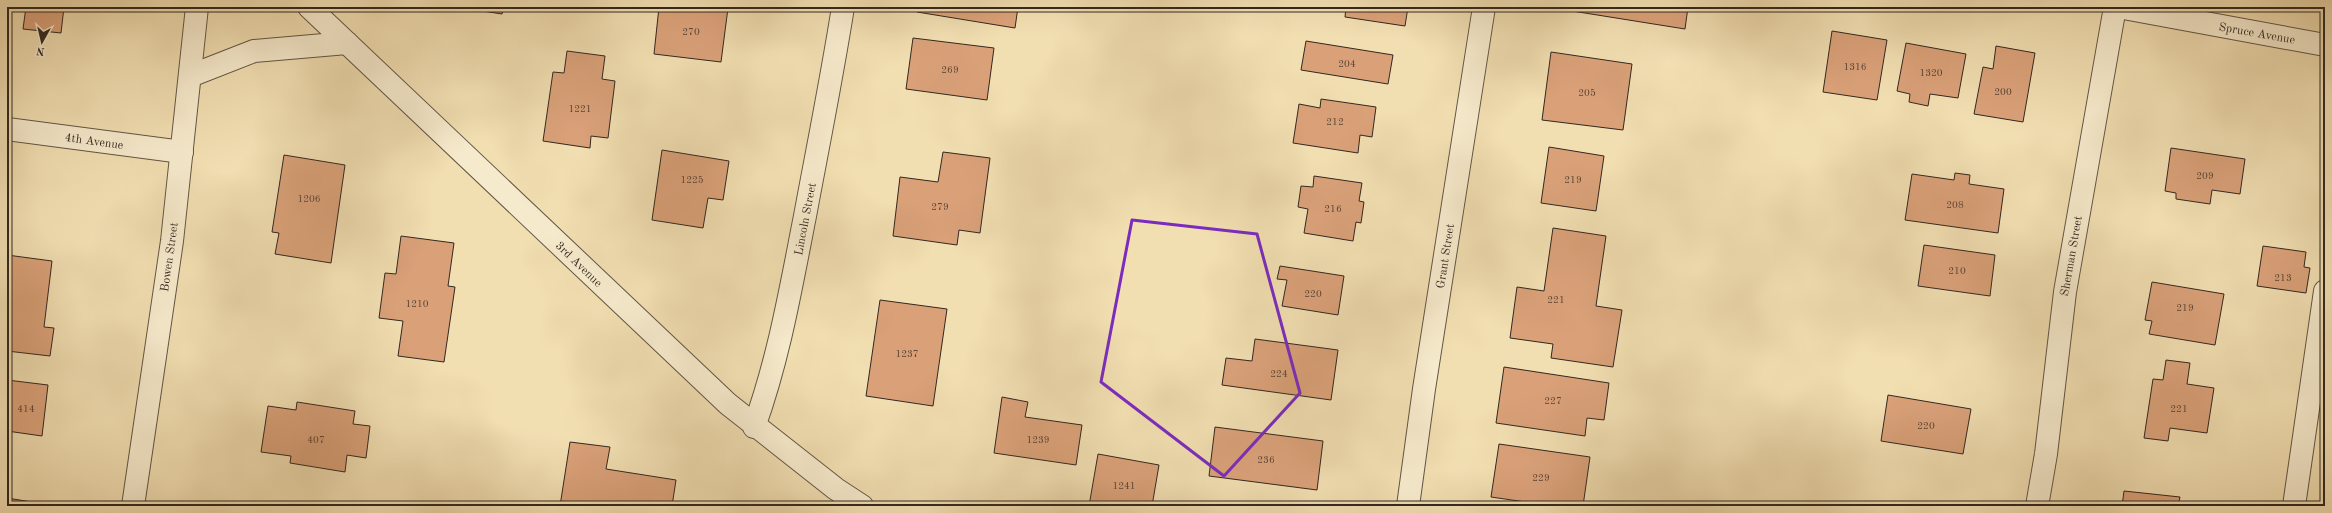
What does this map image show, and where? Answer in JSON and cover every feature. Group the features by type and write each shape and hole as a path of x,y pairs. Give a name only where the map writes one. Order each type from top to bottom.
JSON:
{"street":[{"name":"Bowen Street","path":"133,506 172,241 197,7"},
{"name":"3rd Avenue","path":"309,7 728,404 754,427 862,506"},
{"name":"Lincoln Street","path":"754,427 770,382 786,316 834,66 842,7"},
{"name":"Grant Street","path":"1408,506 1424,389 1484,7"},
{"name":"Sherman Street","path":"2037,506 2065,292 2115,7"},
{"name":"Spruce Avenue","path":"2118,7 2325,45"},
{"path":"190,76 254,51 347,43"},
{"name":"4th Avenue","path":"7,129 182,152"},
{"path":"2294,506 2325,291"}],"highlighted area":[{"path":"1132,220 1257,234 1300,393 1224,476 1101,382"}],"building":[{"path":"26,7 64,7 61,33 23,29"},
{"path":"457,7 504,7 502,14"},
{"path":"659,7 728,8 721,62 654,54"},
{"path":"918,7 1018,7 1015,28 917,12"},
{"path":"1346,7 1408,7 1405,26 1345,17"},
{"path":"1566,7 1688,7 1685,29 1566,10"},
{"path":"1832,31 1887,40 1877,100 1823,92"},
{"path":"913,38 994,48 987,100 906,89"},
{"path":"1306,41 1393,55 1388,84 1301,70"},
{"path":"1906,43 1966,54 1958,98 1930,94 1928,106 1909,102 1910,94 1897,91"},
{"path":"1996,46 2035,53 2023,122 1974,114 1983,67 1993,69"},
{"path":"567,51 605,56 602,79 615,81 608,138 591,136 590,148 543,141 553,72 564,73"},
{"path":"1551,52 1632,64 1623,130 1542,120"},
{"path":"1321,99 1376,107 1372,137 1360,135 1358,153 1293,143 1299,104 1320,108"},
{"path":"1549,147 1604,156 1596,211 1541,203"},
{"path":"2171,148 2245,159 2240,194 2212,190 2210,204 2176,199 2176,193 2165,191"},
{"path":"662,150 729,161 723,200 708,198 703,228 652,220"},
{"path":"943,152 990,158 980,233 959,230 957,245 893,236 900,177 938,182"},
{"path":"284,155 345,165 331,263 275,254 279,233 272,232"},
{"path":"1955,173 1970,175 1969,184 2004,189 1998,233 1905,220 1912,174 1954,180"},
{"path":"1314,176 1362,183 1359,201 1364,202 1361,223 1356,222 1353,241 1304,233 1308,209 1298,207 1301,186 1313,187"},
{"path":"1553,228 1606,236 1596,306 1622,310 1613,367 1551,358 1553,344 1510,338 1517,287 1544,291"},
{"path":"401,236 454,243 448,286 455,287 444,362 398,356 403,321 379,318 385,273 396,274"},
{"path":"1924,245 1995,255 1990,296 1918,286"},
{"path":"2263,246 2306,252 2304,267 2310,268 2306,293 2257,286"},
{"path":"7,255 52,261 44,327 54,328 50,356 7,351"},
{"path":"1280,266 1344,276 1338,315 1282,306 1287,280 1277,279"},
{"path":"2152,282 2224,294 2215,345 2149,334 2152,321 2145,320"},
{"path":"880,300 947,309 933,406 866,396"},
{"path":"1255,339 1338,350 1331,400 1222,385 1226,358 1252,361"},
{"path":"2166,360 2190,363 2187,384 2214,388 2207,433 2170,428 2168,441 2144,438 2153,379 2163,380"},
{"path":"1504,367 1609,383 1604,420 1587,418 1585,436 1496,423"},
{"path":"7,380 48,385 42,436 7,431"},
{"path":"1888,395 1971,409 1963,454 1881,441"},
{"path":"1002,397 1028,402 1025,417 1082,425 1076,465 994,453"},
{"path":"297,402 355,411 353,424 370,426 366,458 347,455 345,472 290,463 291,456 261,452 268,406 296,410"},
{"path":"1215,427 1323,441 1317,490 1209,476"},
{"path":"570,442 610,447 606,469 676,480 672,506 560,506"},
{"path":"1499,444 1590,457 1583,506 1553,506 1491,497"},
{"path":"1098,454 1159,465 1152,506 1089,506"},
{"path":"2124,491 2180,497 2178,506 2122,506"},
{"path":"7,498 32,502 32,506 7,506"}]}
